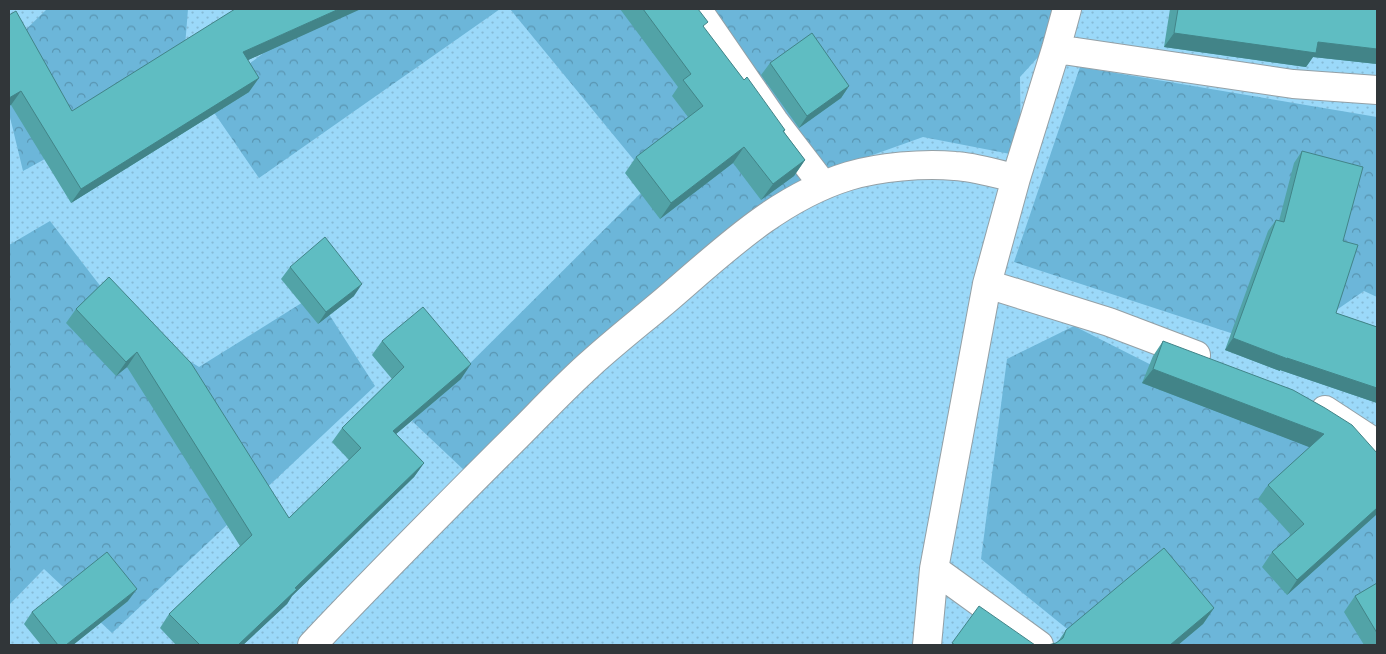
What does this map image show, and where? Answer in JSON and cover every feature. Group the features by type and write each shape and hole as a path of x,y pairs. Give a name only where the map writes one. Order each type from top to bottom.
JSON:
{"street":[{"path":"697,9 774,120 823,185"},
{"path":"927,645 934,569 987,284 1016,178 1067,9"},
{"path":"1056,50 1293,84 1377,90"},
{"path":"312,645 408,545 587,367 743,233 802,195 823,185 875,169 915,166 956,166 1016,178"},
{"path":"987,284 1108,322 1219,364"},
{"path":"1306,400 1332,414 1377,444"},
{"path":"934,569 1039,645"}],"shaded area":[{"path":"9,9 1377,9 1377,645 9,645"}],"green space":[{"path":"47,9 188,9 182,84 23,171 9,113 9,46"},
{"path":"322,9 500,9 259,178 204,98"},
{"path":"510,9 1059,9 1058,35 1020,77 1021,156 923,137 839,167 606,366 484,489 412,421 652,182"},
{"path":"1080,67 1377,117 1377,297 1364,291 1280,349 1014,262"},
{"path":"50,221 129,323 199,367 316,294 375,386 112,633 44,569 9,605 9,245"},
{"path":"1074,326 1330,455 1377,495 1377,645 1087,645 981,559 1007,359"}],"building":[{"path":"235,9 339,9 243,52 259,78 81,189 21,91 9,98 9,15 16,11 72,111"},
{"path":"643,9 698,9 708,22 703,26 744,80 747,77 805,160 773,184 744,147 671,203 636,157 703,106 683,80 691,74"},
{"path":"1178,9 1377,9 1377,49 1318,42 1316,53 1174,33"},
{"path":"812,33 849,86 807,116 770,63"},
{"path":"1302,151 1363,167 1343,241 1358,245 1336,313 1377,327 1377,388 1288,359 1233,338 1276,220 1284,222"},
{"path":"325,237 362,284 326,312 290,267"},
{"path":"109,277 191,363 289,518 361,448 342,428 404,367 382,341 423,307 471,364 393,431 424,463 238,645 200,645 169,614 252,535 137,352 126,362 76,309"},
{"path":"1163,341 1293,390 1352,425 1377,453 1377,508 1297,580 1272,552 1304,524 1268,485 1324,434 1153,369"},
{"path":"1164,548 1214,608 1170,645 1048,645 1056,643 1063,638 1066,630"},
{"path":"107,552 137,589 66,645 58,645 32,612"},
{"path":"1377,583 1377,633 1355,596"},
{"path":"979,606 1035,645 955,645 952,643"}]}
